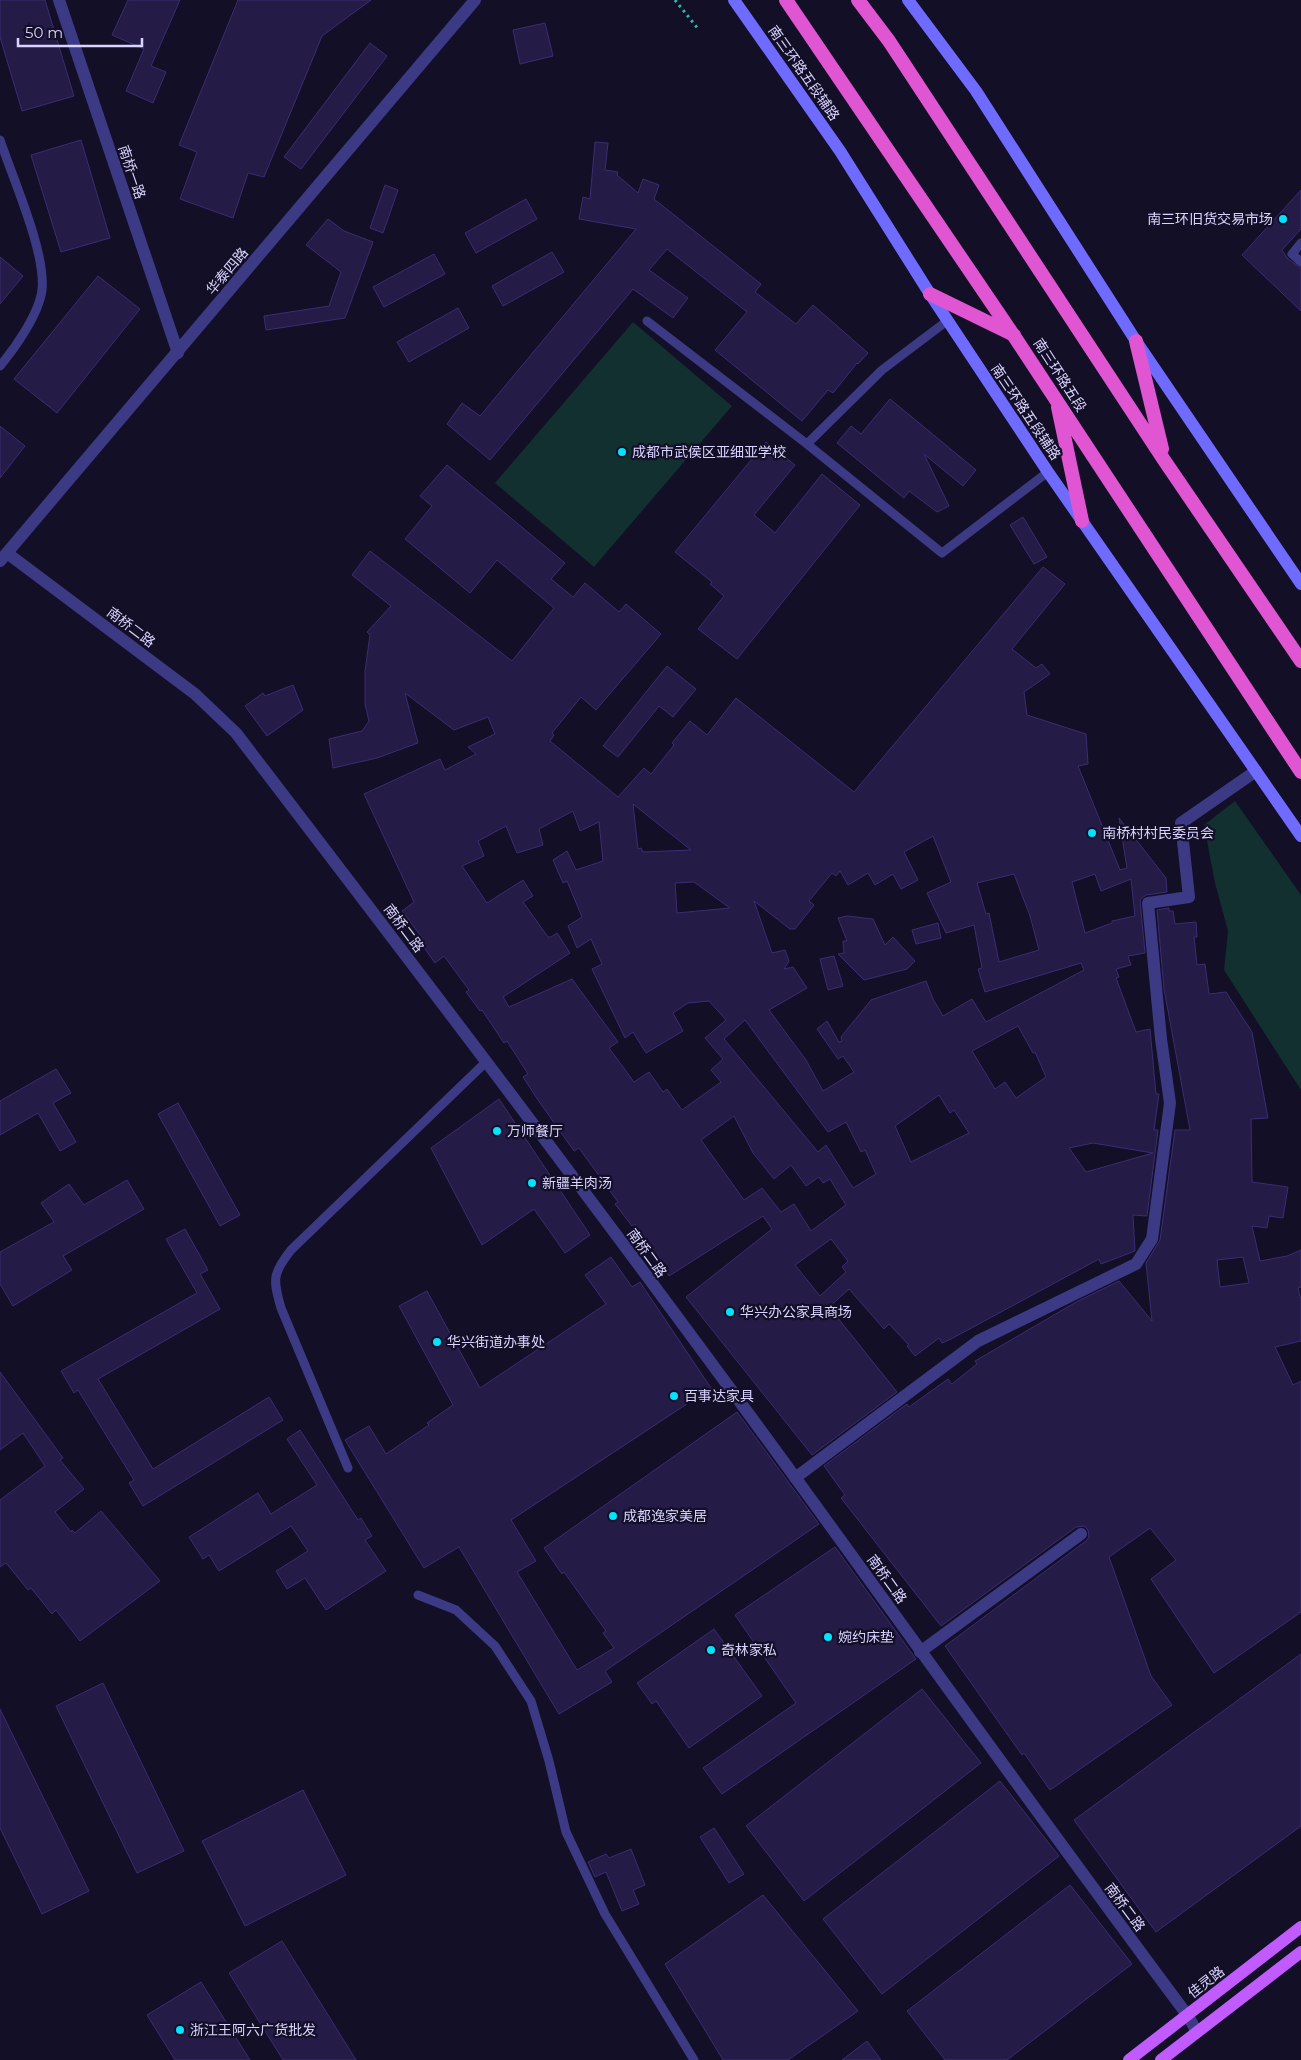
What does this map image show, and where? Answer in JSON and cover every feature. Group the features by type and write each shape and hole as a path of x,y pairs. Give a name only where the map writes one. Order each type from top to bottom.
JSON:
{"highway":[{"name":"南三环路五段","path":"786,0 1014,336 1301,772"},
{"path":"858,0 889,41 1164,460 1301,661"},
{"path":"930,294 1014,336"},
{"path":"1136,341 1164,460"},
{"path":"1056,399 1082,521"}],"main road":[{"name":"南三环路五段辅路","path":"734,0 840,152 947,321 1048,472 1301,836"},
{"path":"908,0 976,91 1136,341 1301,584"},
{"name":"佳灵路","path":"1129,2060 1301,1927"},
{"path":"1161,2060 1301,1952"}],"street":[{"name":"南桥一路","path":"59,0 178,353"},
{"name":"华泰四路","path":"4,557 475,0"},
{"name":"南桥二路","path":"4,557 195,694 236,733 487,1061 795,1478 1063,1850 1188,2016 1197,2032"},
{"path":"795,1478 978,1341 1136,1264 1152,1238 1170,1103 1161,1039 1148,902 1189,897 1181,823 1256,771"},
{"path":"920,1652 1081,1534"}],"lane":[{"path":"0,140 41,262 42,291 34,312 12,352 0,366"},
{"path":"1301,243 1292,254 1301,262"},
{"path":"647,320 807,444 942,553 1048,472"},
{"path":"807,444 882,370 947,321"},
{"path":"348,1468 280,1308 274,1283 280,1264 291,1250 487,1061"},
{"path":"418,1595 456,1610 495,1646 531,1701 550,1761 566,1832 605,1914 694,2060"}],"path":[{"path":"675,0 699,30"}],"green space":[{"path":"633,322 732,406 594,567 495,483"},
{"path":"1235,801 1301,895 1301,1090 1224,970 1228,931 1215,883 1204,825"}],"building":[{"path":"0,0 45,0 74,96 22,111 0,37"},
{"path":"128,0 180,0 151,66 166,72 153,103 126,91 144,49 112,35"},
{"path":"238,0 371,0 322,36 264,177 248,173 233,218 180,199 197,152 179,145"},
{"path":"545,23 553,56 520,64 513,30"},
{"path":"370,43 387,56 301,169 284,157"},
{"path":"81,140 110,238 61,252 31,155"},
{"path":"595,142 608,143 605,170 618,172 617,175 638,193 643,179 659,185 654,199 761,284 755,292 796,324 813,305 868,353 857,363 833,393 828,390 802,421 715,350 747,312 667,249 649,270 688,298 673,318 633,289 490,460 447,424 462,403 480,416 636,229 579,219 583,197 590,199"},
{"path":"385,185 398,190 383,233 370,228"},
{"path":"1301,190 1301,229 1282,250 1288,259 1301,268 1301,311 1242,255"},
{"path":"526,199 537,219 476,253 465,233"},
{"path":"328,219 344,231 373,242 345,318 266,330 264,316 329,306 341,272 306,245"},
{"path":"552,252 564,272 503,306 492,286"},
{"path":"434,254 445,274 384,307 373,287"},
{"path":"0,257 23,276 0,304"},
{"path":"98,276 140,309 57,413 14,379"},
{"path":"458,308 469,328 409,362 397,342"},
{"path":"890,399 976,470 963,486 924,454 949,506 937,512 909,491 904,498 837,443 851,426 861,434"},
{"path":"0,426 25,446 0,478"},
{"path":"766,442 795,465 754,515 775,533 822,474 860,505 737,659 698,629 724,596 710,584 712,582 675,552"},
{"path":"447,465 565,563 551,579 573,597 585,583 619,612 626,604 661,634 596,710 581,697 552,733 554,735 550,741 618,797 644,768 651,774 690,721 707,735 736,698 854,792 1043,567 1065,584 1012,649 1036,668 1042,664 1050,674 1024,692 1027,715 1086,734 1088,764 1078,766 1120,870 1127,868 1119,818 1166,878 1167,892 1146,895 1140,900 1145,953 1128,956 1131,965 1116,969 1119,977 1116,978 1136,1032 1150,1029 1156,1094 1159,1094 1154,1130 1158,1130 1147,1216 1133,1215 1135,1251 1101,1264 1099,1259 951,1339 942,1343 939,1338 915,1356 907,1346 909,1345 889,1324 884,1329 849,1289 829,1307 897,1392 812,1455 686,1297 772,1229 763,1216 669,1276 635,1224 632,1226 615,1204 618,1202 579,1148 574,1151 538,1100 523,1077 528,1074 507,1041 504,1043 482,1010 480,1011 466,992 469,990 444,956 435,963 423,946 426,943 402,911 414,902 364,794 440,759 445,770 476,754 468,747 495,734 488,717 454,730 405,693 418,743 377,758 333,768 329,739 362,731 369,721 365,704 365,671 370,635 367,632 391,606 352,575 370,551 512,661 554,608 497,560 470,593 405,539 432,506 420,496","holes":["633,804 691,850 643,852 641,848 638,849","573,811 580,831 599,822 603,861 576,870 567,851 553,860 563,883 567,881 582,917 568,926 577,948 591,939 602,964 592,969 625,1038 633,1032 646,1053 683,1031 673,1013 688,1003 709,1001 726,1020 705,1038 723,1059 711,1070 721,1082 682,1110 667,1089 663,1092 649,1072 634,1082 609,1048 618,1042 572,979 509,1007 503,997 570,953 557,933 548,937 523,902 533,896 523,880 487,903 462,866 484,856 478,841 506,826 517,853 543,845 539,829","933,836 951,882 927,893 946,933 974,925 982,968 978,969 985,992 1081,963 1084,970 986,1022 972,999 943,1016 933,999 926,981 871,1000 841,1037 842,1041 839,1042 827,1021 817,1029 838,1059 843,1056 854,1072 823,1091 806,1060 769,1010 807,988 793,967 784,969 789,961 785,950 772,953 754,901 790,929 795,929 814,905 809,901 832,873 836,876 840,871 848,885 868,873 875,885 893,874 901,889 918,880 904,852","1014,874 1030,916 1039,950 999,962 989,913 986,914 977,883","1095,874 1101,891 1131,879 1135,916 1112,921 1112,923 1085,933 1072,882","694,882 730,908 677,913 675,883","745,1020 828,1132 846,1122 861,1152 865,1150 876,1174 853,1188 826,1145 818,1152 724,1039","1018,1026 1033,1053 1035,1052 1046,1077 1016,1098 1005,1082 995,1089 972,1051","939,1095 950,1113 954,1110 969,1133 911,1162 895,1126","734,1116 753,1153 774,1179 791,1165 806,1186 819,1177 823,1183 830,1179 846,1205 811,1231 794,1204 781,1212 762,1188 744,1200 701,1140","1093,1143 1153,1153 1086,1172 1069,1148","831,1239 848,1261 842,1267 846,1272 820,1296 795,1265"]},
{"path":"1023,517 1047,557 1034,564 1010,525"},
{"path":"667,666 696,689 673,717 659,706 618,757 603,746"},
{"path":"293,685 303,710 267,736 245,706 263,693 265,696"},
{"path":"1169,908 1169,911 1173,911 1175,924 1196,922 1197,937 1194,937 1197,965 1205,964 1209,994 1226,992 1252,1032 1268,1118 1251,1119 1252,1182 1288,1187 1283,1218 1269,1216 1267,1228 1252,1226 1260,1261 1287,1256 1301,1250 1301,1287 1298,1288 1301,1300 1301,1341 1275,1347 1293,1385 1301,1381 1301,1612 1214,1673 1151,1579 1176,1560 1150,1528 1109,1557 1151,1676 1172,1705 1050,1790 1024,1753 1022,1755 945,1646 1086,1541 1089,1537 1088,1530 1084,1526 1076,1527 941,1626 841,1498 845,1495 824,1466 907,1404 909,1407 948,1379 952,1384 977,1364 975,1361 1078,1301 1119,1281 1152,1321 1146,1263 1160,1240 1175,1130 1190,1130 1164,989 1157,910","holes":["1243,1257 1249,1283 1220,1287 1217,1260"]},
{"path":"847,916 873,919 885,945 893,937 915,961 907,969 864,980 838,954 844,953 843,941 847,941 838,918"},
{"path":"938,923 941,938 916,944 912,930"},
{"path":"834,956 843,986 828,990 820,959"},
{"path":"56,1069 71,1093 53,1103 76,1142 60,1151 38,1113 0,1135 0,1101"},
{"path":"499,1099 590,1235 565,1253 534,1209 482,1245 431,1148"},
{"path":"178,1103 240,1215 220,1226 158,1114"},
{"path":"127,1180 144,1209 63,1256 72,1270 13,1306 0,1284 0,1252 54,1222 41,1203 69,1184 84,1205"},
{"path":"185,1229 208,1270 200,1274 220,1309 98,1379 153,1469 269,1397 283,1420 143,1506 129,1483 134,1480 78,1390 74,1393 61,1371 197,1293 166,1239"},
{"path":"611,1257 632,1287 640,1282 711,1388 511,1520 536,1561 517,1572 577,1670 614,1648 603,1633 606,1631 564,1572 562,1574 544,1548 737,1412 819,1524 605,1671 612,1682 559,1714 459,1547 424,1568 345,1440 369,1426 386,1454 429,1425 427,1423 453,1405 399,1306 427,1291 480,1388 606,1304 585,1275"},
{"path":"0,1372 63,1458 60,1460 84,1489 55,1512 71,1532 72,1530 75,1533 101,1511 160,1581 80,1641 56,1610 52,1614 31,1588 28,1590 6,1563 0,1567 0,1500 45,1466 23,1433 0,1450"},
{"path":"300,1430 358,1520 361,1518 372,1536 365,1540 386,1571 326,1610 305,1578 287,1589 276,1571 308,1551 291,1526 219,1571 209,1555 203,1559 189,1537 258,1493 271,1514 317,1485 287,1439"},
{"path":"835,1547 916,1659 722,1794 703,1768 796,1703 735,1615"},
{"path":"714,1629 762,1696 689,1748 656,1701 652,1704 637,1683"},
{"path":"1301,1654 1301,1826 1156,1932 1074,1820"},
{"path":"103,1683 184,1851 137,1873 56,1706"},
{"path":"922,1689 981,1763 804,1901 746,1826"},
{"path":"0,1709 89,1891 42,1914 0,1828"},
{"path":"1000,1781 1059,1856 882,1994 823,1919"},
{"path":"303,1790 346,1875 245,1926 202,1841"},
{"path":"714,1828 744,1874 729,1883 700,1837"},
{"path":"631,1849 645,1885 633,1890 639,1904 622,1911 606,1872 595,1877 588,1862 606,1854 609,1858"},
{"path":"1070,1885 1132,1964 1007,2060 945,2060 907,2011"},
{"path":"763,1895 858,2011 788,2060 723,2060 665,1964"},
{"path":"282,1941 356,2060 283,2060 229,1973"},
{"path":"201,1982 250,2060 175,2060 147,2015"},
{"path":"867,2041 881,2060 842,2060"}],"place":[{"name":"南三环旧货交易市场","path":"1283,219"},
{"name":"成都市武侯区亚细亚学校","path":"622,452"},
{"name":"南桥村村民委员会","path":"1092,833"},
{"name":"万师餐厅","path":"497,1131"},
{"name":"新疆羊肉汤","path":"532,1183"},
{"name":"华兴办公家具商场","path":"730,1312"},
{"name":"华兴街道办事处","path":"437,1342"},
{"name":"百事达家具","path":"674,1396"},
{"name":"成都逸家美居","path":"613,1516"},
{"name":"婉约床垫","path":"828,1637"},
{"name":"奇林家私","path":"711,1650"},
{"name":"浙江王阿六广货批发","path":"180,2030"}]}
